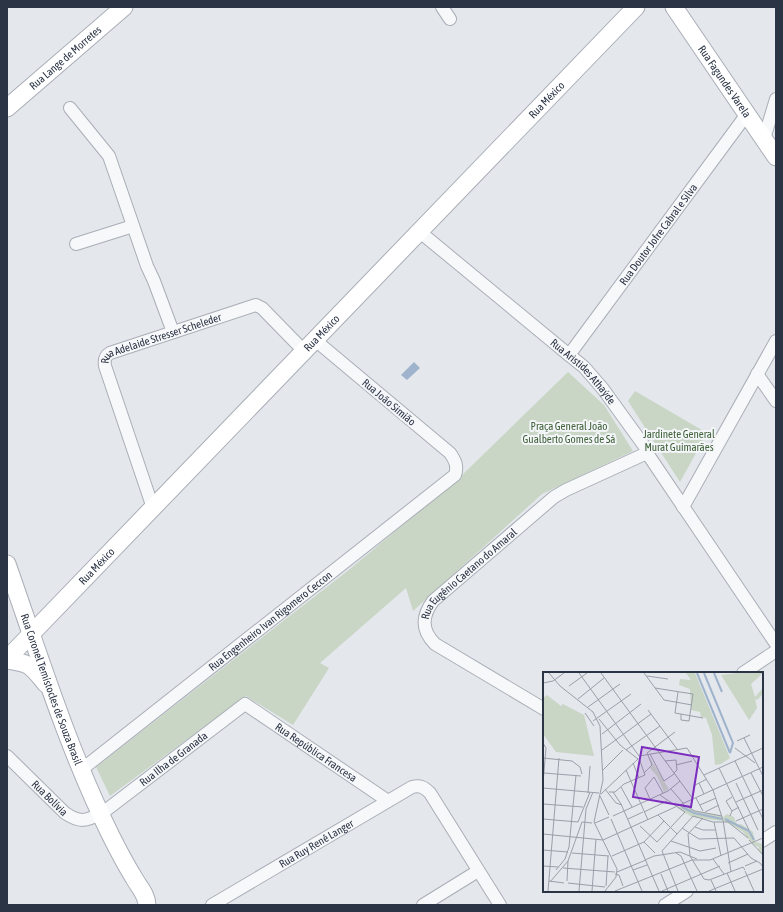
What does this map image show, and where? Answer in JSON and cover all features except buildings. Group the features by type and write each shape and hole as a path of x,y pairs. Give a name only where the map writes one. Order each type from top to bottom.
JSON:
{"main road":[{"name":"Rua Lange de Morretes","path":"7,108 124,7"},
{"name":"Rua México","path":"7,659 636,7"},
{"name":"Rua Fagundes Varela","path":"674,7 776,156"},
{"name":"Rua Coronel Temístocles de Souza Brasil","path":"7,564 81,770 101,814 147,902"},
{"path":"7,659 25,663 30,666 52,690"}],"street":[{"path":"442,7 450,19"},
{"path":"764,139 776,99"},
{"path":"70,108 109,156 147,266 173,332"},
{"name":"Rua Doutor Jofre Cabral e Silva","path":"569,355 747,114"},
{"path":"76,244 133,226"},
{"name":"Rua Aristides Athaýde","path":"420,232 569,355 588,372 603,389 644,447 776,644"},
{"name":"Rua Adelaide Stresser Scheleder","path":"152,508 105,366 104,360 106,356 110,353 256,305 262,308 310,346"},
{"path":"683,506 776,341"},
{"name":"Rua João Simião","path":"310,346 450,453 457,469"},
{"path":"757,374 776,401"},
{"name":"Rua Eugênio Caetano do Amaral","path":"543,708 435,644 428,636 425,629 425,618 428,609 433,601 554,497 647,453"},
{"name":"Rua Engenheiro Ivan Rigomero Ceccon","path":"81,770 452,479 457,469"},
{"path":"744,672 776,651"},
{"name":"Rua República Francesa","path":"245,704 388,801"},
{"name":"Rua Ilha de Granada","path":"101,814 245,704"},
{"name":"Rua Bolívia","path":"7,756 65,813 73,818 81,821 101,814"},
{"name":"Rua Ruy Renê Langer","path":"212,905 412,787 421,786 430,793 478,871"},
{"path":"763,840 776,832"},
{"path":"423,905 478,871 500,905"},
{"path":"665,905 684,892"}],"green space":[{"name":"Praça General João Gualberto Gomes de Sá","path":"568,372 604,405 633,451 542,494 413,611 406,588 320,663 329,668 293,725 246,696 110,796 96,767 350,569 459,478"},
{"name":"Jardinete General Murat Guimarães","path":"635,391 707,433 680,482 628,401"}],"water":[{"path":"414,362 420,368 407,380 401,375"}]}
